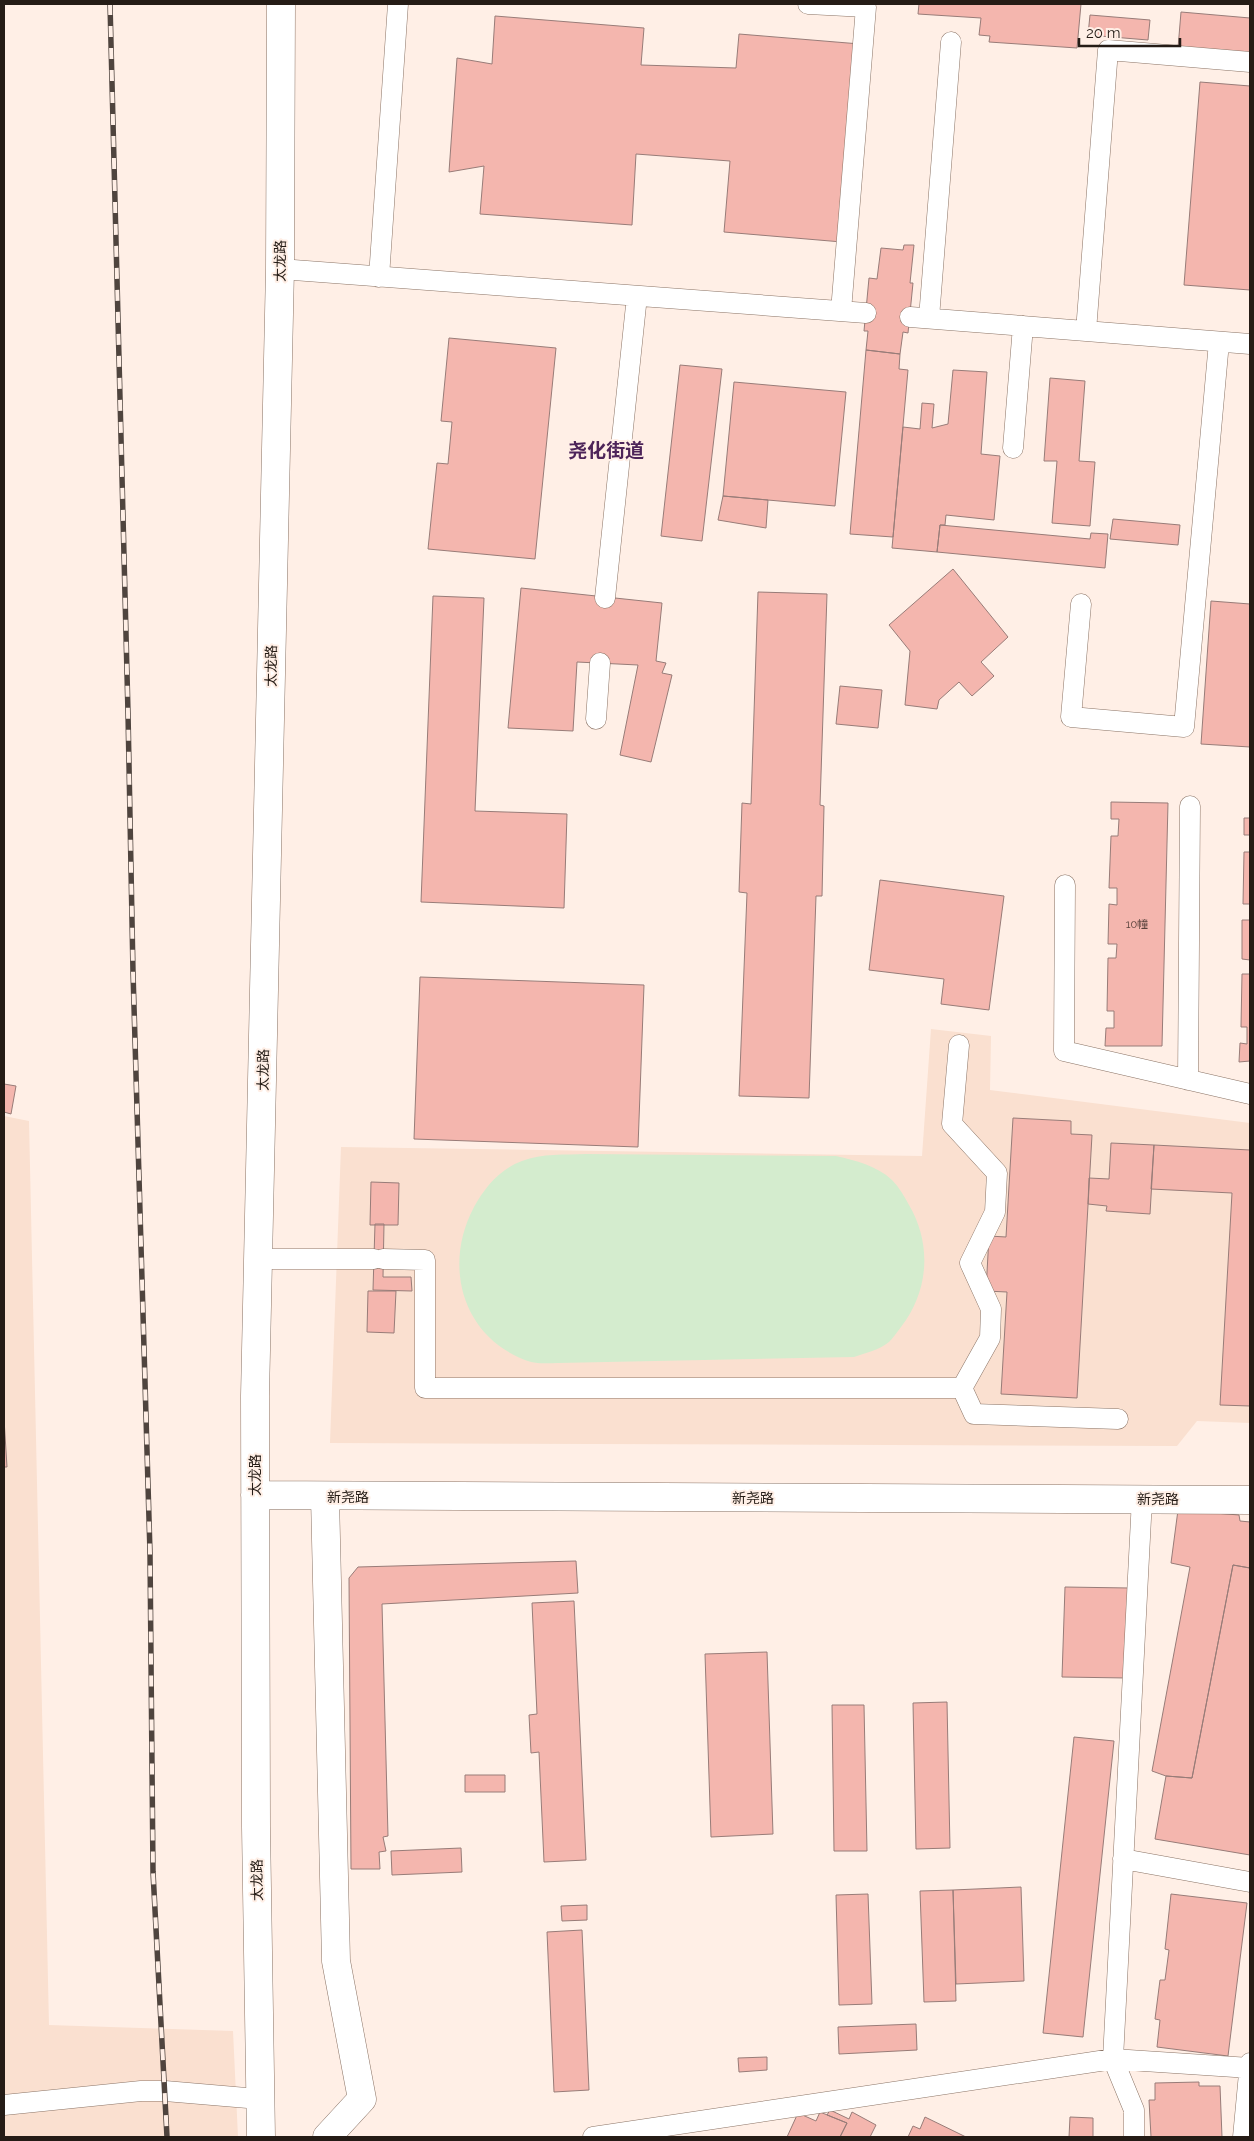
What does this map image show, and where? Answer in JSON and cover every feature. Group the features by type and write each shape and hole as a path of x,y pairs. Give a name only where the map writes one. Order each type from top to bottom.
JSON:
{"street":[{"name":"太龙路","path":"261,2137 256,1827 255,1495 258,1259 280,269 280,4"},
{"name":"新尧路","path":"255,1495 1250,1500"},
{"path":"325,1496 336,1962 362,2099 327,2137"}],"lane":[{"path":"379,277 398,4"},
{"path":"808,4 866,7 840,311"},
{"path":"951,42 919,317 1250,344"},
{"path":"1086,331 1108,50 1250,62"},
{"path":"280,269 866,313"},
{"path":"605,598 636,296"},
{"path":"1013,448 1024,326"},
{"path":"1081,604 1071,718 1184,727 1219,342"},
{"path":"596,720 600,663"},
{"path":"1188,1080 1190,806"},
{"path":"1065,885 1064,1051 1250,1094"},
{"path":"958,1045 952,1124 997,1173 995,1212 970,1263 991,1309 990,1338 962,1388"},
{"path":"258,1259 425,1260 425,1388 962,1388"},
{"path":"962,1388 974,1414 1118,1419"},
{"path":"1134,2137 1134,2110 1113,2059 1142,1499"},
{"path":"1123,1859 1250,1882"},
{"path":"593,2137 1113,2059 1250,2068"},
{"path":"1243,2137 1250,2063"},
{"path":"4,2106 141,2091 165,2091 260,2099"}],"shaded area":[{"path":"931,1029 991,1036 990,1090 1250,1123 1250,1423 1197,1421 1177,1446 330,1443 341,1147 922,1156"},
{"path":"4,1116 29,1121 49,2025 233,2031 238,2137 4,2137"}],"green space":[{"path":"586,1154 836,1156 873,1167 895,1183 916,1220 924,1251 922,1283 917,1298 910,1313 889,1342 877,1349 854,1357 531,1362 508,1351 489,1337 475,1319 465,1299 460,1277 460,1253 464,1230 474,1207 483,1193 500,1174 514,1164 537,1157"}],"building":[{"path":"919,4 1081,4 1077,48 989,42 990,36 979,35 981,18 918,14"},
{"path":"1181,12 1250,18 1250,54 1178,48"},
{"path":"1090,15 1150,20 1148,40 1088,35"},
{"path":"495,16 644,28 641,65 736,68 739,34 860,44 842,242 724,232 730,161 636,154 632,225 480,214 484,166 449,172 457,58 492,64"},
{"path":"1200,82 1250,86 1250,290 1184,285"},
{"path":"904,245 914,245 910,283 913,283 908,333 903,332 900,354 866,350 868,331 864,331 869,278 877,279 881,248 903,250"},
{"path":"449,338 556,348 535,559 428,549 437,463 448,464 452,422 441,421"},
{"path":"866,350 900,354 899,369 908,370 893,537 850,534"},
{"path":"680,365 722,369 702,541 661,536"},
{"path":"953,370 987,372 981,454 1000,456 994,520 946,515 945,525 940,525 937,552 892,548 903,427 920,429 922,403 934,404 932,428 948,424"},
{"path":"1050,378 1085,381 1079,461 1095,462 1090,526 1052,523 1057,461 1044,461"},
{"path":"734,382 846,392 835,506 723,496"},
{"path":"723,496 768,500 766,528 718,520"},
{"path":"1113,519 1180,525 1178,545 1110,539"},
{"path":"940,525 1090,539 1091,533 1108,534 1105,568 937,552"},
{"path":"953,569 1008,637 981,662 994,676 972,696 959,682 939,700 937,709 905,705 910,651 889,625"},
{"path":"521,588 662,603 656,661 666,663 662,673 672,675 651,762 620,755 638,665 577,662 573,731 508,728"},
{"path":"758,592 827,594 820,805 824,806 822,896 816,896 809,1098 739,1096 747,893 739,892 742,803 751,804"},
{"path":"433,596 484,598 475,811 567,814 564,908 421,902"},
{"path":"1211,601 1250,604 1250,747 1201,744"},
{"path":"840,686 882,690 878,728 836,724"},
{"path":"1111,802 1168,803 1162,1046 1105,1046 1106,1028 1114,1028 1114,1011 1107,1011 1108,958 1116,958 1117,944 1108,944 1109,904 1117,905 1117,888 1109,888 1111,836 1118,836 1119,819 1111,819"},
{"path":"1244,818 1250,818 1250,835 1244,835"},
{"path":"1244,852 1250,852 1250,904 1243,904"},
{"path":"880,880 1004,896 989,1010 941,1004 944,979 869,970"},
{"path":"1242,920 1250,920 1250,960 1242,959"},
{"path":"1242,974 1250,974 1250,1061 1239,1062 1240,1043 1247,1044 1247,1027 1241,1027"},
{"path":"420,977 644,985 638,1147 414,1139"},
{"path":"4,1084 16,1086 11,1114 4,1112"},
{"path":"1013,1118 1071,1121 1071,1134 1092,1135 1077,1398 1001,1394 1007,1292 986,1291 989,1236 1006,1237"},
{"path":"1111,1143 1154,1145 1150,1214 1106,1211 1107,1206 1088,1204 1089,1178 1109,1179"},
{"path":"1154,1145 1250,1150 1250,1406 1220,1405 1232,1193 1151,1189"},
{"path":"371,1182 399,1183 398,1225 370,1225"},
{"path":"375,1224 384,1224 383,1277 411,1277 412,1291 373,1290"},
{"path":"368,1291 396,1291 394,1333 367,1332"},
{"path":"4,1419 7,1467 4,1467"},
{"path":"1178,1510 1239,1515 1240,1521 1250,1522 1250,1568 1233,1565 1192,1778 1166,1776 1152,1771 1190,1567 1171,1563"},
{"path":"576,1561 578,1593 382,1604 388,1836 383,1837 386,1851 379,1852 380,1869 351,1869 349,1578 358,1567"},
{"path":"1233,1565 1250,1568 1250,1855 1155,1839 1166,1776 1192,1778"},
{"path":"1065,1587 1129,1588 1127,1678 1062,1677"},
{"path":"574,1601 586,1860 544,1862 539,1752 531,1753 529,1715 537,1714 532,1603"},
{"path":"767,1652 773,1834 711,1837 705,1654"},
{"path":"947,1702 950,1848 916,1849 913,1703"},
{"path":"832,1705 864,1705 867,1851 834,1851"},
{"path":"1074,1737 1114,1741 1083,2037 1043,2033"},
{"path":"465,1775 505,1775 505,1792 465,1792"},
{"path":"461,1848 462,1872 392,1875 391,1851"},
{"path":"1021,1887 1024,1981 956,1984 953,1890"},
{"path":"953,1890 956,2001 924,2002 920,1891"},
{"path":"868,1894 872,2004 839,2005 836,1895"},
{"path":"1171,1894 1247,1903 1228,2056 1157,2047 1160,2020 1155,2019 1160,1980 1165,1980 1169,1950 1165,1949"},
{"path":"587,1905 587,1920 562,1921 561,1906"},
{"path":"582,1930 589,2090 554,2092 547,1932"},
{"path":"916,2024 917,2050 839,2054 838,2027"},
{"path":"767,2057 767,2070 739,2072 738,2058"},
{"path":"1199,2082 1199,2086 1220,2086 1222,2137 1151,2137 1149,2100 1155,2100 1155,2083"},
{"path":"830,2110 849,2119 852,2112 876,2125 870,2137 840,2137 847,2123 827,2115"},
{"path":"820,2112 847,2123 840,2137 787,2137 798,2113 816,2121"},
{"path":"925,2117 966,2137 908,2137 913,2126 920,2129"},
{"path":"1070,2117 1093,2118 1093,2137 1069,2137"}],"railway":[{"path":"110,4 133,972 150,1553 153,1872 167,2137"}],"district":[{"name":"尧化街道","path":"606,450"}]}
